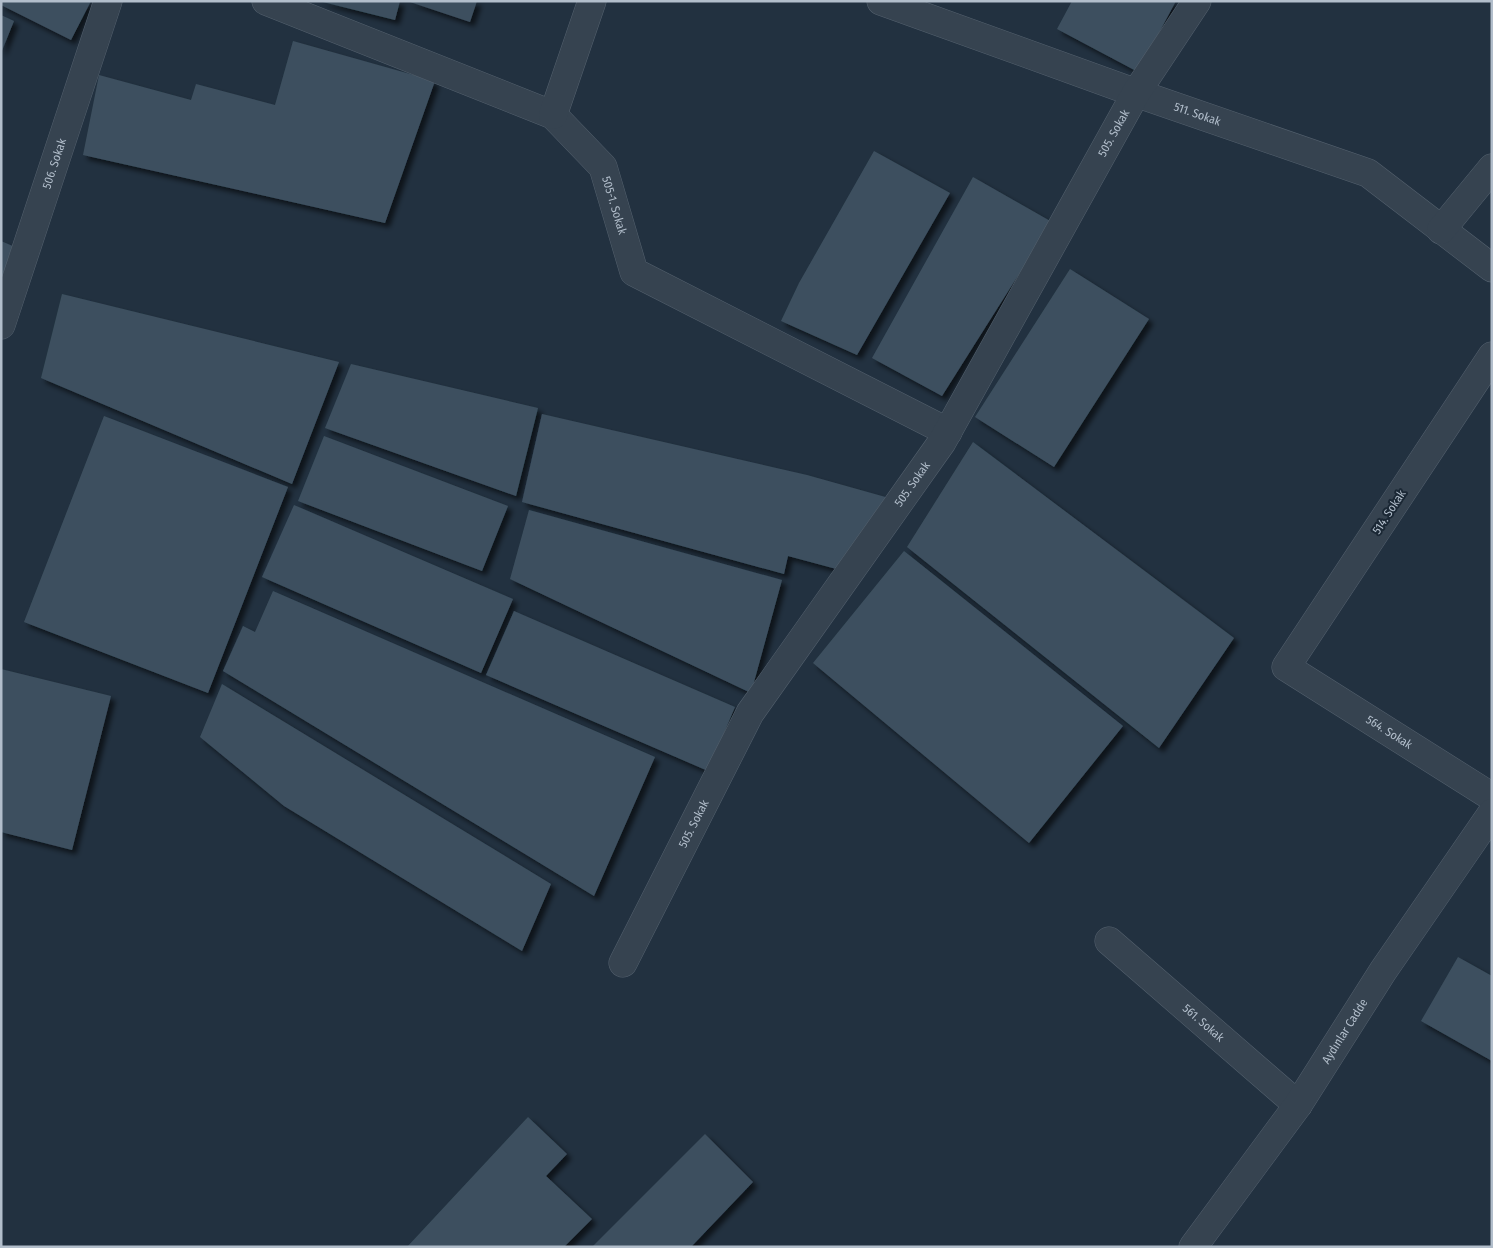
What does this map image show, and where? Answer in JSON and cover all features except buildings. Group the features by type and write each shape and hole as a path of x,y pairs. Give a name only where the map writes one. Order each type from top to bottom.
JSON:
{"street":[{"name":"506. Sokak","path":"1,325 108,1"},
{"name":"505-1. Sokak","path":"266,1 553,115 603,167 634,272 948,432"},
{"path":"553,115 592,1"},
{"name":"511. Sokak","path":"881,1 1136,93 1368,173 1492,268"},
{"name":"505. Sokak","path":"623,963 750,712 942,442 1136,93 1197,1"},
{"path":"1441,230 1492,168"},
{"name":"514. Sokak","path":"1286,667 1492,356"},
{"name":"564. Sokak","path":"1286,667 1492,797"},
{"name":"Aydınlar Cadde","path":"1193,1247 1298,1105 1383,971 1492,813"},
{"name":"561. Sokak","path":"1108,942 1298,1105"}]}
